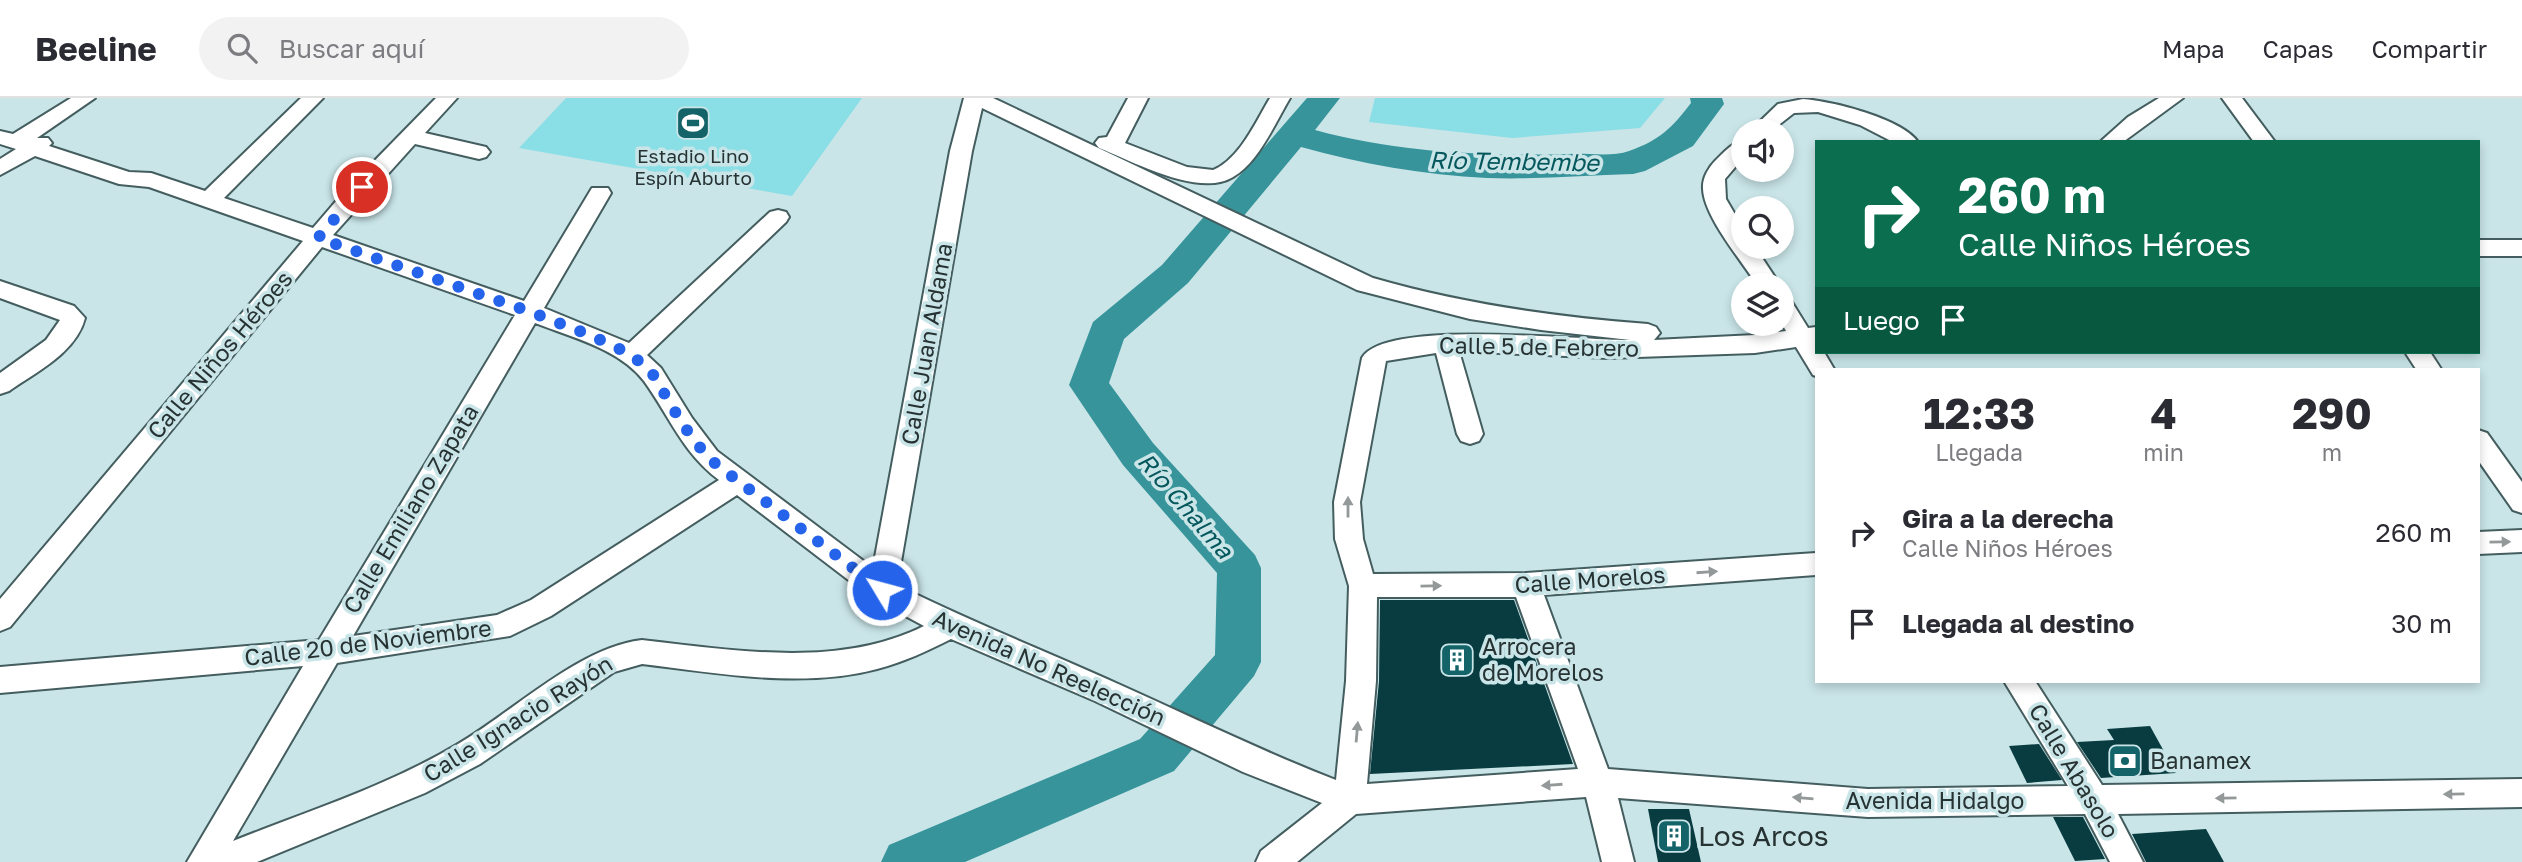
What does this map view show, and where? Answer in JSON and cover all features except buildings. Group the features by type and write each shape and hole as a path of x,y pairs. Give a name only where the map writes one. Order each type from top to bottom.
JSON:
{"street":[{"path":"0,168 25,139 85,98"},
{"path":"209,200 313,98"},
{"name":"Calle Niños Héroes","path":"0,619 351,198 447,98"},
{"path":"975,98 1365,284 1422,302 1513,320 1661,334 1706,334 1802,324 1815,353"},
{"name":"Calle Juan Aldama","path":"882,590 959,164 975,98"},
{"path":"1113,146 1138,98"},
{"path":"1004,111 1205,177 1226,172 1253,142 1280,98"},
{"path":"2111,140 2135,121 2173,98"},
{"path":"2232,98 2263,140"},
{"path":"1773,119 1788,107 1815,106 1860,116 1905,140"},
{"name":"Avenida No Reelección","path":"0,122 25,139 127,180 151,180 209,200 528,311 632,355 652,373 683,425 708,458 882,590 951,626 1254,762 1350,800"},
{"path":"412,137 479,152"},
{"path":"1731,159 1718,171 1713,189 1716,203 1731,226"},
{"name":"Calle Emiliano Zapata","path":"203,862 528,311 600,194"},
{"path":"632,355 778,217"},
{"path":"2480,248 2522,248"},
{"path":"0,289 66,312 72,318 70,331 0,385"},
{"name":"Calle 5 de Febrero","path":"1350,800 1362,681 1363,586 1349,539 1347,502 1374,358 1384,351 1445,342 1477,341 1608,349 1701,347 1802,324"},
{"path":"1445,342 1470,434"},
{"path":"2480,443 2522,503"},
{"name":"Calle 20 de Noviembre","path":"0,680 326,652 476,632 515,622 575,587 738,481"},
{"path":"2480,542 2522,541"},
{"name":"Calle Morelos","path":"1363,586 1527,585 1815,564"},
{"path":"1527,585 1598,782 1618,862"},
{"name":"Calle Ignacio Rayón","path":"219,862 414,783 469,754 581,677 626,654 642,652 757,664 842,662 902,650 951,626"},
{"name":"Calle Abasolo","path":"2020,683 2094,800 2127,862"},
{"name":"Avenida Hidalgo","path":"1350,800 1598,782 1868,803 2522,793"},
{"path":"1272,862 1350,800"}],"shaded area":[{"name":"Estadio Lino Espín Aburto","path":"566,98 862,98 792,196 519,148"},
{"path":"1375,98 1665,98 1640,128 1512,138 1369,122"}],"waterway":[{"name":"Río Chalma","path":"1293,134 1324,98"},
{"name":"Río Tembembe","path":"1293,134 1346,149 1399,158 1487,167 1633,163 1681,139 1708,104 1706,98"},
{"name":"Río Chalma","path":"907,862 1157,755 1238,662 1239,568 1138,454 1089,385 1107,332 1175,274 1293,134"}],"place":[{"name":"Estadio Lino Espín Aburto","path":"693,123"},
{"name":"Arrocera de Morelos","path":"1457,660"},
{"name":"Banamex","path":"2125,761"},
{"name":"Los Arcos","path":"1674,836"}],"route":[{"path":"362,187 318,238 528,311 632,355 652,373 683,425 708,458 882,590"}]}
